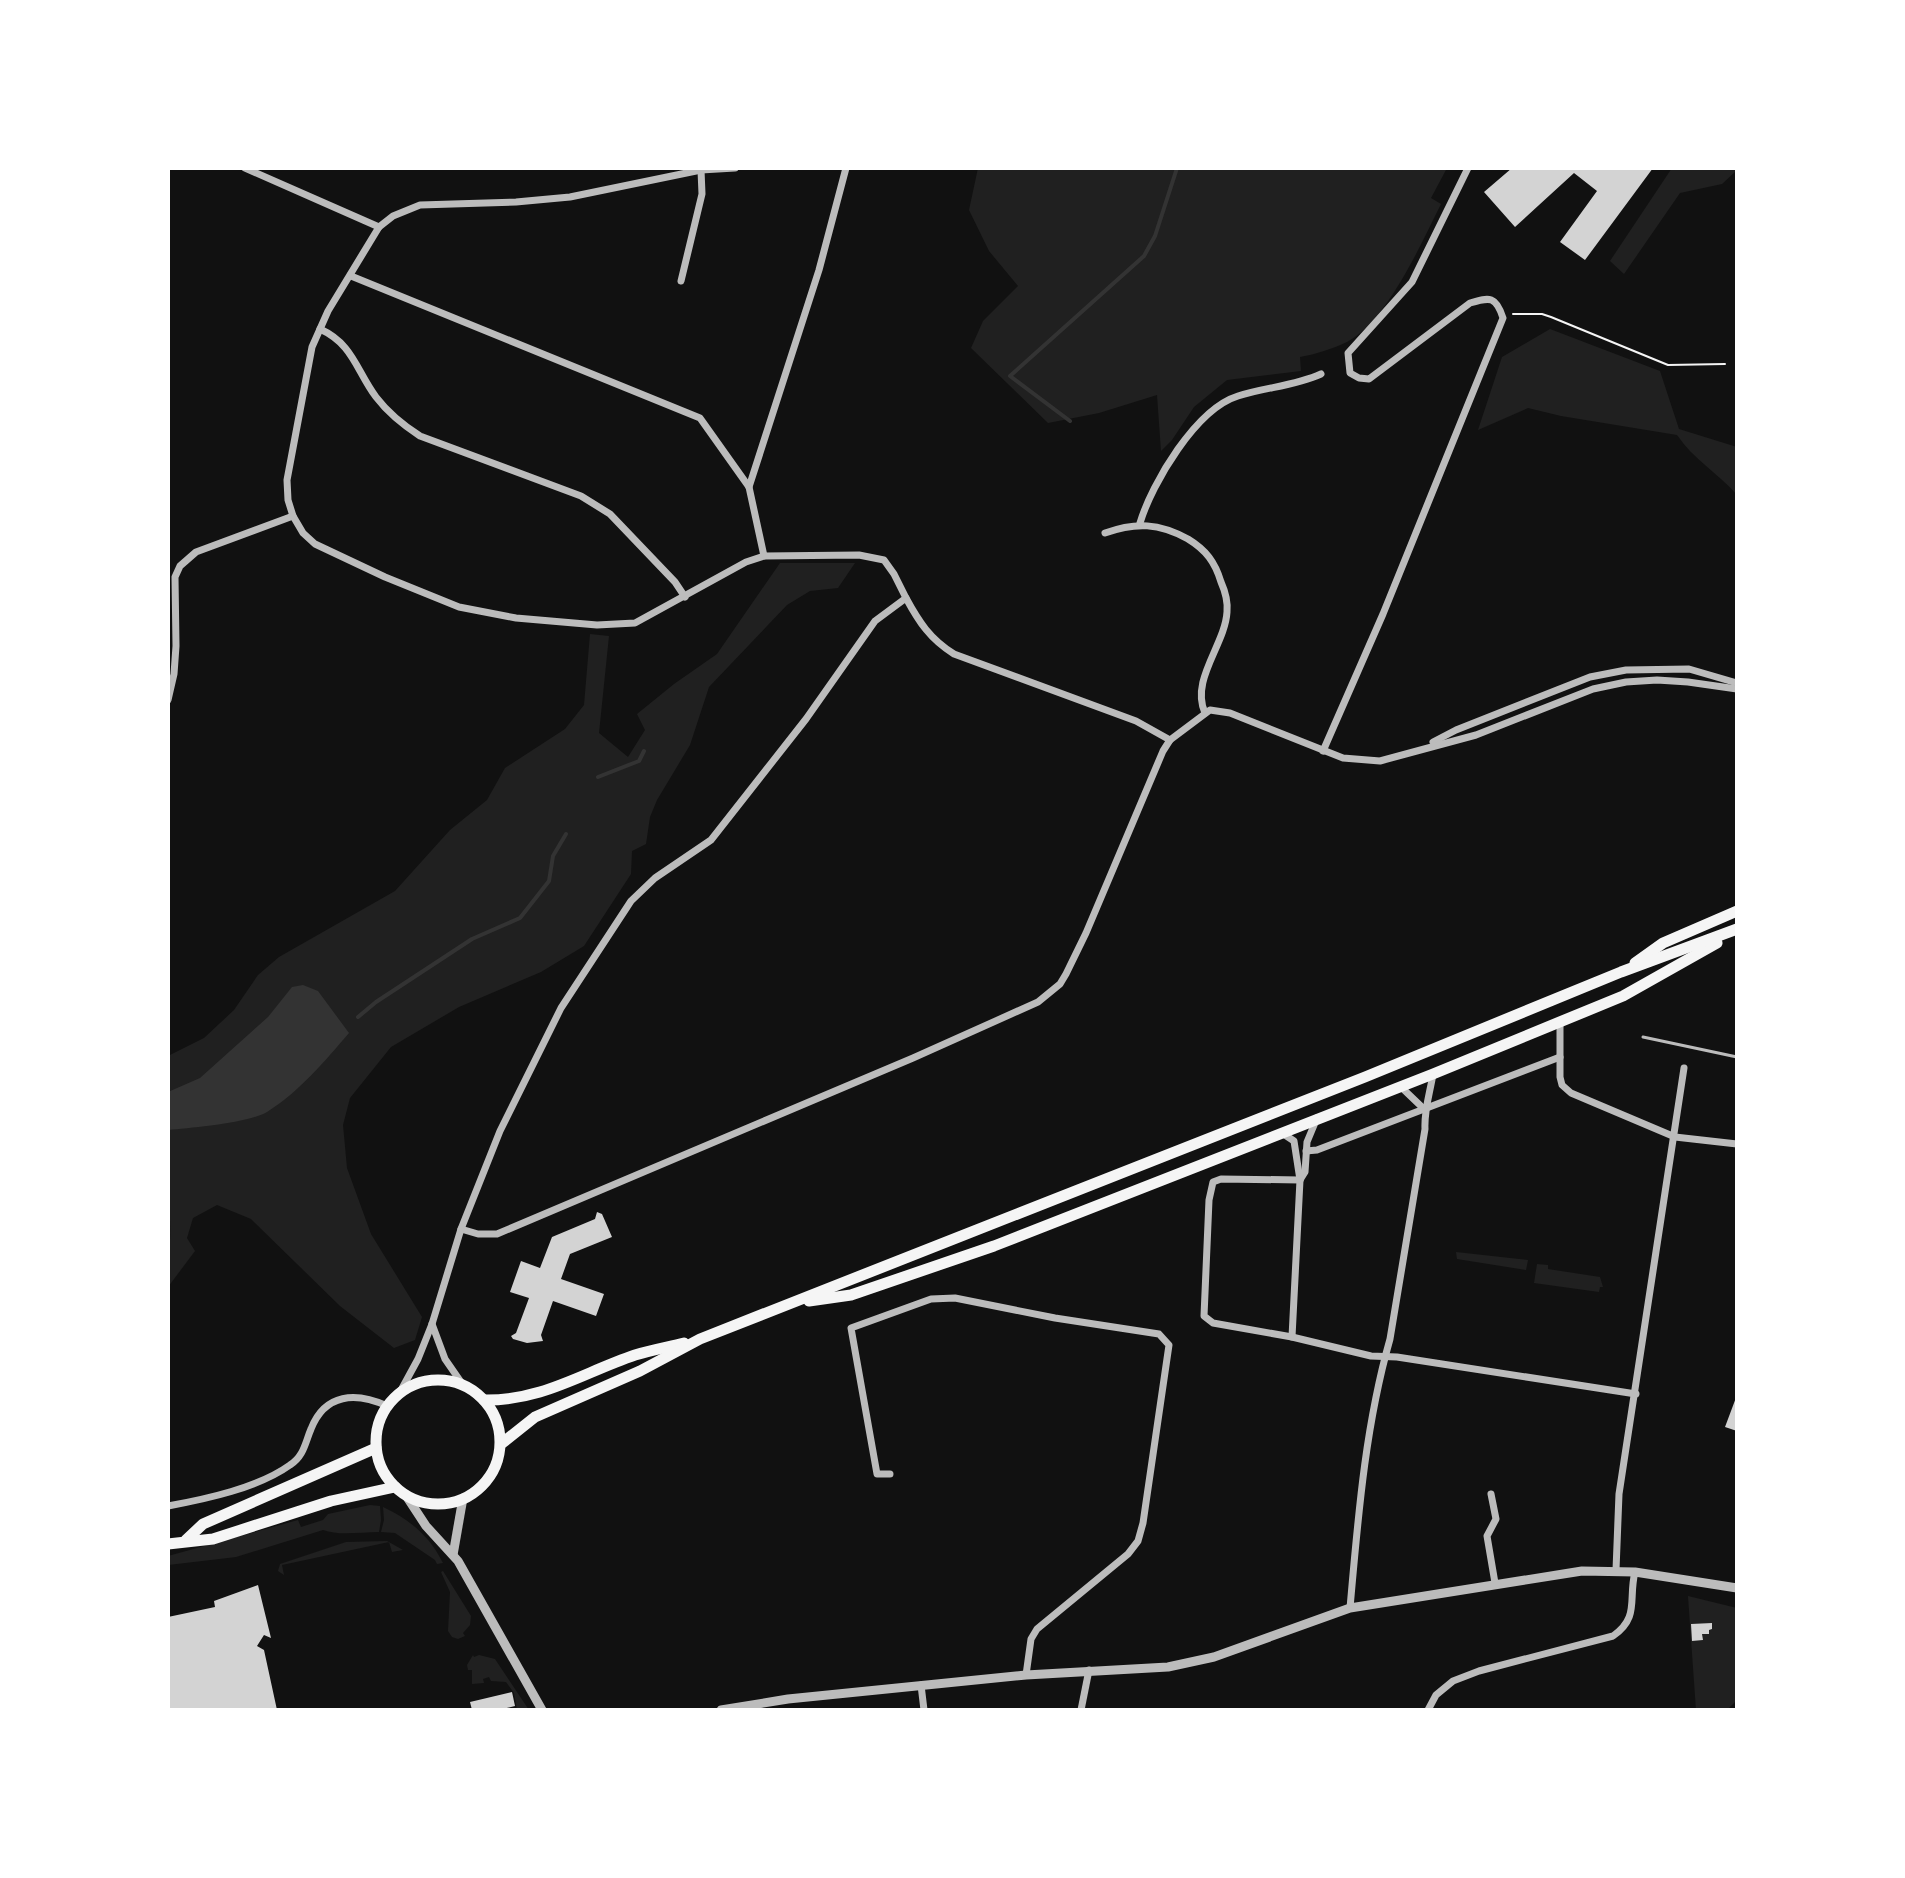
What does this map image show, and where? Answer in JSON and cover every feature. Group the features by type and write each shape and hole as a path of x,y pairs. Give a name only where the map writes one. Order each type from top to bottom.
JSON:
{"main road":[{"path":"1621,972 1663,943 1737,911"},
{"path":"501,1444 535,1417 640,1371 700,1339 1380,1071 1621,972 1737,930"},
{"path":"789,1304 866,1290 1049,1225 1401,1087 1623,996 1737,930"},
{"path":"484,1400 516,1399 536,1394 635,1355 700,1339"},
{"path":"447,1380 463,1385 484,1400 497,1420 501,1444 492,1473 480,1488 463,1498 444,1504 423,1502 400,1490 382,1469 376,1448 380,1419 400,1392 415,1384 447,1380"},
{"path":"186,1540 203,1524 376,1448"},
{"path":"168,1544 213,1539 331,1501 400,1490"}],"street":[{"path":"245,168 379,227"},
{"path":"735,168 679,171 570,197 420,205 393,216 379,227 312,347 287,480 288,500 303,533 335,555 459,607 486,613 617,626 646,619 746,562 764,556 878,557 889,565 923,629 939,645 954,654 1136,721 1170,740"},
{"path":"749,487 819,270 846,168"},
{"path":"1323,751 1365,658 1503,318 1494,300 1470,303 1369,379 1350,373 1348,353 1412,282 1468,168"},
{"path":"681,281 702,194 701,170"},
{"path":"351,276 700,418 749,487 764,556"},
{"path":"320,329 336,336 350,352 375,396 403,425 420,436 554,485 601,508 675,582 685,597"},
{"path":"1140,523 1146,504 1188,436 1217,405 1234,397 1309,380 1321,374"},
{"path":"168,700 176,646 175,577 180,566 196,552 293,516"},
{"path":"1105,533 1140,523 1170,529 1197,545 1214,561 1223,586 1227,612 1223,633 1202,687 1201,706 1205,713"},
{"path":"400,1392 432,1324 461,1229 500,1131 561,1008 631,901 655,878 711,840 814,708 875,621 906,598"},
{"path":"1420,749 1456,730 1590,677 1626,670 1689,669 1737,683"},
{"path":"461,1229 478,1234 497,1234 1038,1002 1060,984 1066,974 1170,740 1205,713 1217,709 1343,758 1380,761 1476,735 1593,689 1626,682 1657,680 1737,689"},
{"path":"1560,1022 1562,1085 1571,1093 1675,1137 1737,1144"},
{"path":"1306,1151 1317,1150 1560,1057"},
{"path":"1616,1570 1619,1494 1684,1068"},
{"path":"1350,1608 1354,1545 1379,1372 1390,1339 1425,1129 1424,1109 1433,1074"},
{"path":"1401,1087 1424,1109"},
{"path":"1300,1180 1305,1172 1306,1151 1317,1118"},
{"path":"1282,1133 1294,1141 1300,1180 1289,1337"},
{"path":"1300,1180 1221,1179 1213,1182 1208,1212 1204,1316 1213,1323 1384,1357 1636,1394"},
{"path":"890,1474 877,1474 851,1328 931,1299 955,1298 1159,1334 1169,1345 1138,1541 1128,1554 1037,1629 1031,1639 1026,1675"},
{"path":"432,1324 445,1359 463,1385"},
{"path":"168,1506 224,1494 289,1466 300,1457 320,1412 332,1401 359,1397 387,1406"},
{"path":"400,1490 426,1526 453,1555 542,1710"},
{"path":"1491,1494 1496,1519 1487,1536 1495,1583"},
{"path":"453,1555 463,1498"},
{"path":"721,1710 921,1685 1089,1670 1168,1667 1214,1657 1350,1608 1582,1571 1635,1572 1737,1588"},
{"path":"1428,1710 1436,1695 1453,1681 1479,1671 1613,1636 1626,1627 1631,1613 1635,1572"},
{"path":"1081,1710 1089,1670"},
{"path":"921,1685 924,1710"}],"lane":[{"path":"1643,1037 1737,1057"}],"path":[{"path":"1503,318 1526,313 1551,317 1668,365 1725,364"}],"shaded area":[{"path":"978,168 1447,168 1431,198 1441,204 1413,260 1389,300 1362,332 1341,345 1300,357 1301,371 1227,380 1194,407 1161,451 1157,395 1099,413 1048,423 971,348 983,321 1018,286 989,251 969,210"},
{"path":"1672,168 1737,170 1722,184 1680,193 1624,274 1610,261"},
{"path":"1550,329 1660,371 1679,429 1737,447 1737,495 1677,435 1528,408 1478,430 1502,357"},
{"path":"780,563 855,563 838,588 810,591 787,605 709,687 690,745 650,817 646,844 632,851 631,874 584,946 541,972 459,1007 391,1047 350,1098 343,1125 347,1168 371,1234 422,1317 415,1340 394,1348 340,1306 251,1219 217,1205 193,1218 187,1238 195,1251 168,1287 168,1056 204,1038 234,1010 258,975 279,957 395,891 450,830 487,800 505,768 565,729 584,705 590,634 609,636 599,733 628,757 645,730 637,714 717,654"},
{"path":"303,985 318,991 349,1033 321,1065 290,1095 258,1116 168,1130 168,1092 200,1078 268,1017 292,987"},
{"path":"1456,1252 1528,1260 1526,1270 1457,1259"},
{"path":"1537,1264 1548,1265 1548,1269 1600,1277 1603,1287 1599,1292 1534,1283"},
{"path":"370,1505 380,1506 379,1532 323,1530 236,1557 168,1565 168,1556 298,1520 301,1527 323,1520 328,1514"},
{"path":"383,1507 419,1530 443,1563 437,1564 395,1533 381,1532"},
{"path":"387,1541 282,1565 284,1575 278,1571 280,1564 346,1542"},
{"path":"389,1542 403,1550 392,1552"},
{"path":"443,1571 471,1616 470,1625 463,1633 465,1636 458,1639 448,1631 450,1592"},
{"path":"1688,1596 1737,1608 1737,1700 1727,1710 1696,1710"},
{"path":"473,1655 495,1659 529,1710 517,1710 514,1693 506,1682 491,1681 489,1677 483,1679 484,1683 472,1684 472,1670 468,1670 467,1665"}],"building":[{"path":"1512,168 1653,168 1585,260 1560,242 1597,191 1574,173 1515,227 1484,192"},
{"path":"597,1212 602,1214 612,1237 570,1254 561,1279 604,1294 596,1316 553,1301 541,1335 543,1341 527,1343 513,1339 511,1336 516,1333 529,1298 510,1292 521,1261 540,1268 552,1237 595,1219"},
{"path":"1737,1395 1737,1431 1725,1427"},
{"path":"258,1585 271,1638 264,1635 257,1646 264,1650 277,1710 168,1710 168,1617 215,1607 214,1601"},
{"path":"1712,1623 1709,1634 1702,1634 1703,1640 1692,1641 1691,1624"},
{"path":"512,1692 515,1706 498,1710 472,1710 470,1702"}],"waterway":[{"path":"1070,421 1010,376 1144,256 1155,236 1177,168"},
{"path":"598,777 639,761 644,751"},
{"path":"358,1017 472,939 520,918 549,881 553,856 566,834"}]}
